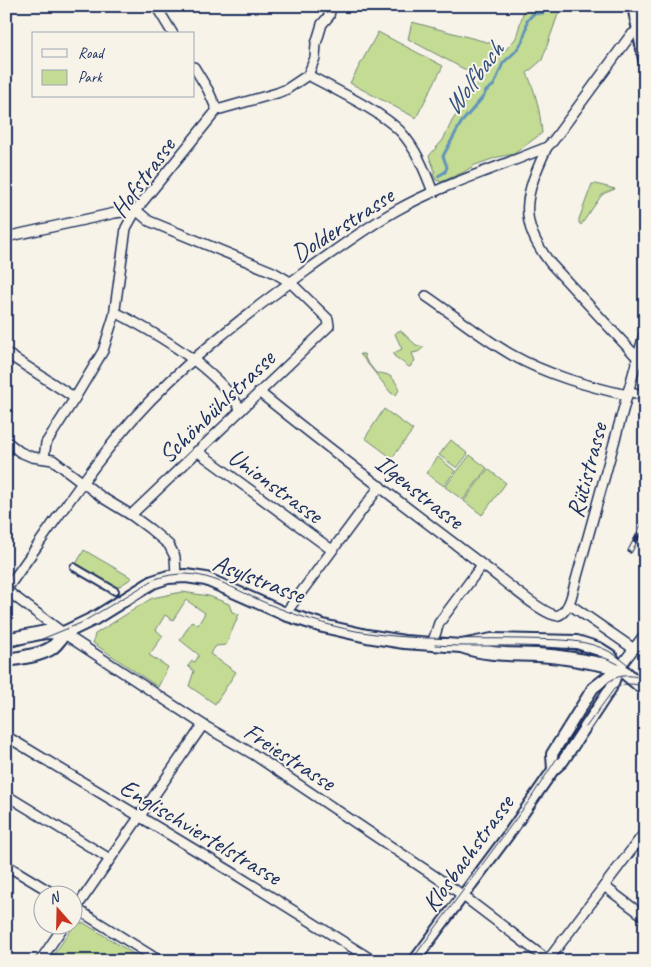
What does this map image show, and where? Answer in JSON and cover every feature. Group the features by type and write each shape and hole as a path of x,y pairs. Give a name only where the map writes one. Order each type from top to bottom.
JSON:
{"main road":[{"path":"634,6 642,28 645,59"},
{"path":"6,640 46,632 64,633 95,618 147,585 161,579 176,576"},
{"name":"Asylstrasse","path":"176,576 206,579 284,614 323,626 367,636 461,646 477,652 492,654 548,655 575,658 619,668 645,690"},
{"path":"6,660 22,658 50,649 56,645 64,633"}],"street":[{"path":"156,6 172,32"},
{"path":"195,69 218,110 287,89 308,75 315,58 316,44 322,24 329,16 331,6"},
{"name":"Dolderstrasse","path":"6,590 131,422 158,393 194,360 277,291 364,230 398,209 433,192 547,147 630,36 642,28"},
{"path":"308,75 382,116 400,132 414,149 433,192"},
{"name":"Hofstrasse","path":"44,458 46,443 76,398 98,360 112,325 126,228 136,210 218,110"},
{"path":"547,147 529,189 527,216 530,230 539,249 551,264 645,366"},
{"path":"6,237 136,210 149,222 273,272 290,282"},
{"name":"Schönbühlstrasse","path":"131,515 329,326 328,319 290,282"},
{"path":"426,296 510,354 528,363 586,386 645,396"},
{"path":"115,312 194,360 228,393 241,410"},
{"name":"Rütistrasse","path":"558,615 569,604 645,331"},
{"path":"6,354 76,398"},
{"name":"Ilgenstrasse","path":"259,392 539,607 553,615 558,615"},
{"name":"Asylstrasse","path":"6,442 32,458 53,460 83,484 131,515 169,545 175,556 176,576"},
{"name":"Unionstrasse","path":"197,451 332,550"},
{"path":"284,614 380,486"},
{"path":"432,644 439,623 482,564"},
{"path":"74,567 115,591"},
{"name":"Freiestrasse","path":"6,590 64,633 203,725 253,754 462,895 548,960"},
{"path":"569,604 634,649"},
{"name":"Klosbachstrasse","path":"414,961 553,770 563,761 605,697 619,668 645,634"},
{"name":"Klosbachstrasse","path":"553,770 552,754 592,688 619,668"},
{"path":"82,898 203,725"},
{"name":"Englischviertelstrasse","path":"6,736 374,961"},
{"path":"6,795 110,859"},
{"path":"548,960 645,832"},
{"path":"6,865 37,884"},
{"path":"604,886 645,917"},
{"path":"82,914 160,961"},
{"path":"40,961 58,934"}],"green space":[{"path":"525,6 561,6 542,60 527,73 537,102 542,133 514,154 475,165 441,182 436,180 433,174 435,171 429,156 443,140 452,121 482,77 516,38"},
{"path":"412,22 494,44 489,65 479,77 408,39"},
{"path":"378,32 443,66 416,118 350,83"},
{"path":"592,184 615,189 601,196 581,225 579,219"},
{"path":"401,331 416,345 424,347 418,352 412,353 415,361 409,367 394,356 394,353 402,349 395,334"},
{"path":"360,354 364,354 366,360 376,373 388,375 394,379 399,390 396,395 391,393"},
{"path":"384,409 413,430 392,458 365,438"},
{"path":"451,440 468,454 457,468 439,455"},
{"path":"470,455 487,468 463,500 445,487"},
{"path":"438,457 455,471 444,486 426,473"},
{"path":"488,469 506,483 482,515 464,501"},
{"path":"84,550 132,578 115,589 76,564"},
{"path":"182,592 209,596 229,604 232,612 239,614 226,645 216,646 210,654 236,672 215,704 189,686 194,671 188,666 192,661 195,662 199,655 180,640 192,621 198,625 205,613 186,600 173,620 165,615 156,630 163,636 149,655 168,667 158,687 93,643 95,634 152,598"},
{"path":"82,923 84,923 145,961 49,961 68,934 82,934"}],"waterway":[{"name":"Wolfbach","path":"438,176 445,172 447,167 443,156 461,123 486,91 494,85 503,63 515,52 522,42 527,21 533,14 543,13 545,6"}],"tram line":[{"path":"6,649 42,639 81,623 155,579 186,574 212,579 288,612 356,631 418,638 553,640 593,645 614,654 645,679"},
{"path":"435,645 554,648 599,656 618,664"},
{"path":"411,961 529,801 604,686 612,679 622,676 643,679"},
{"path":"586,727 614,689 629,684 645,688"}],"railway":[{"path":"630,551 645,522"}]}
